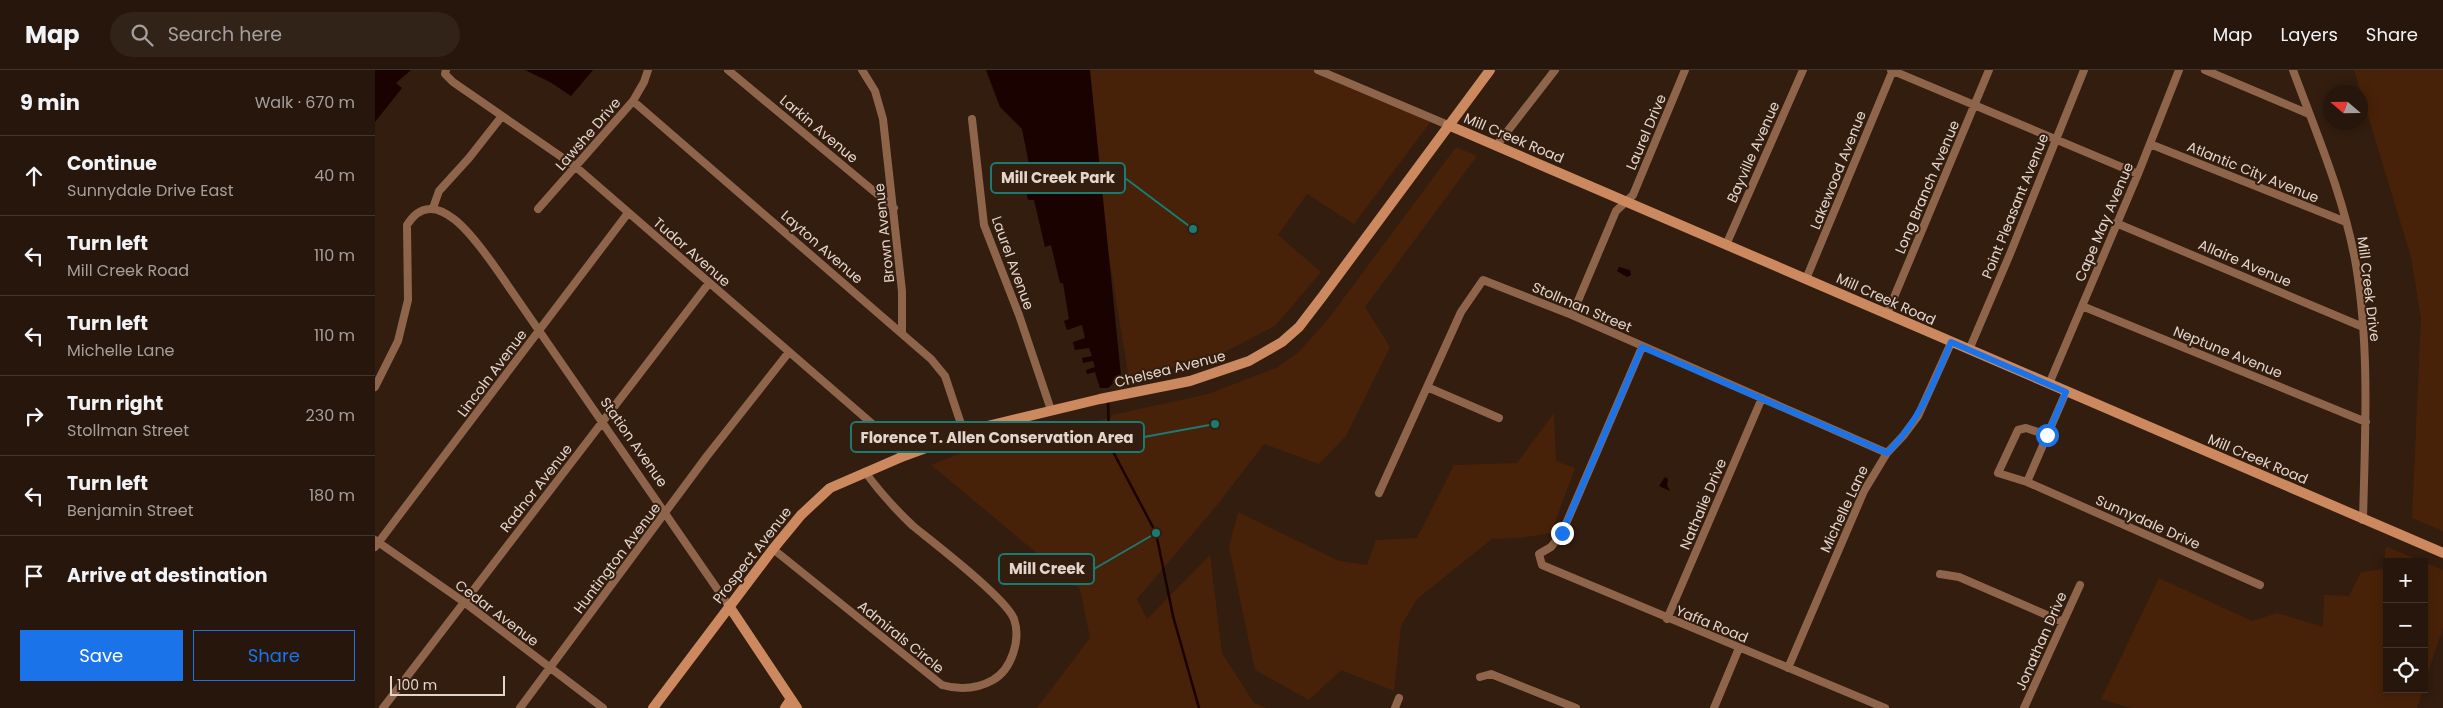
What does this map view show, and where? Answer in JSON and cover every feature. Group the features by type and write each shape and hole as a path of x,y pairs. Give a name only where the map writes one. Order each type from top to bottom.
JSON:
{"street":[{"name":"Tudor Avenue","path":"446,70 445,74 453,82 576,167 892,441 904,456"},
{"name":"Lawshe Drive","path":"538,209 633,100 644,82 648,70"},
{"name":"Larkin Avenue","path":"728,70 894,208"},
{"name":"Brown Avenue","path":"862,70 875,91 884,131 902,291 902,332"},
{"name":"Mill Creek Road","path":"1318,70 1625,200 2443,554"},
{"name":"Chelsea Avenue","path":"904,456 964,433 1051,410 1209,376 1249,361 1282,342 1299,327 1322,298 1490,70"},
{"path":"1496,146 1555,70"},
{"name":"Laurel Drive","path":"1571,316 1615,212 1625,200 1633,195 1685,70"},
{"name":"Bayville Avenue","path":"1726,245 1803,70"},
{"path":"1892,70 2138,174"},
{"name":"Lakewood Avenue","path":"1806,279 1892,70"},
{"name":"Long Branch Avenue","path":"1887,314 1989,70"},
{"name":"Point Pleasant Avenue","path":"1969,350 2084,70"},
{"name":"Cape May Avenue","path":"2049,384 2138,174 2179,70"},
{"path":"2205,70 2309,114"},
{"name":"Mill Creek Drive","path":"2293,70 2309,114 2321,139 2346,222 2356,265 2363,327 2366,422 2363,520"},
{"name":"Layton Avenue","path":"633,100 931,359 945,376 964,433"},
{"path":"375,387 397,341 408,300 407,225 412,216 423,209 433,208 439,190 469,158 502,116"},
{"name":"Laurel Avenue","path":"972,119 984,225 1019,315 1051,410"},
{"name":"Atlantic City Avenue","path":"2150,144 2346,222"},
{"name":"Station Avenue","path":"433,208 453,217 487,256 667,513 794,704"},
{"name":"Lincoln Avenue","path":"376,544 628,213"},
{"name":"Allaire Avenue","path":"2116,223 2363,327"},
{"name":"Stollman Street","path":"1379,492 1461,312 1483,280 1571,316 1887,453"},
{"name":"Radnor Avenue","path":"383,708 709,283"},
{"name":"Neptune Avenue","path":"2082,306 2366,422"},
{"name":"Michelle Lane","path":"1788,668 1864,492 1887,453 1918,416 1951,342"},
{"name":"Yaffa Road","path":"1642,347 1562,533 1551,547 1539,554 1542,565 1549,570 1885,708"},
{"name":"Huntington Avenue","path":"520,708 667,513 707,456 789,352"},
{"path":"1427,387 1499,418"},
{"path":"2027,482 2066,392"},
{"name":"Nathalie Drive","path":"1667,619 1762,398"},
{"name":"Sunnydale Drive","path":"2047,435 2026,428 2018,430 1999,473 2027,482 2260,585"},
{"name":"Prospect Avenue","path":"653,708 729,606 801,515 830,488 904,456"},
{"name":"Admirals Circle","path":"773,549 942,685 969,688 995,679 1010,662 1015,645 1015,624 1009,610 911,524 883,496 865,472"},
{"name":"Cedar Avenue","path":"376,544 464,602 603,708"},
{"path":"1939,574 1959,577 2063,622"},
{"name":"Jonathan Drive","path":"2025,708 2080,585"},
{"path":"1714,708 1739,648"},
{"path":"1480,677 1491,674 1576,708"},
{"path":"1395,708 1399,698"},
{"path":"785,708 794,704"}],"shaded area":[{"path":"375,70 411,70 396,83 402,88 375,122"},
{"path":"525,70 593,70 571,96 550,82"},
{"path":"986,70 1090,70 1121,376 1108,388 1100,388 1095,372 1087,374 1086,370 1095,367 1093,361 1083,363 1082,358 1092,356 1089,348 1075,350 1073,342 1085,338 1082,325 1067,330 1064,321 1069,319 1063,283 1060,283 1051,245 1045,247 1034,200 1028,200 1025,186 1033,184 1022,129 1000,107"},
{"path":"1079,70 1326,70 1435,116 1354,224 1307,194 1278,235 1321,272 1275,326 1221,354 1129,380"},
{"path":"2354,70 2443,70 2443,531 2412,518 2421,319 2411,257 2368,116 2368,85 2359,85"},
{"path":"1456,147 1477,156 1365,307 1390,347 1346,436 1319,464 1264,444 1218,504 1137,599 1147,619 1210,555 1222,653 1254,703 1267,708 1037,708 1090,638 1080,589 931,465 987,443 1111,418 1112,415 1208,394 1276,368 1299,352 1329,318"},
{"path":"1619,267 1630,270 1631,275 1627,277 1617,271"},
{"path":"1554,413 1556,461 1575,468 1551,533 1519,538 1492,539 1417,599 1401,626 1394,691 1341,670 1309,700 1255,670 1229,547 1238,512 1339,561 1367,565 1376,540 1417,538 1454,465 1517,463"},
{"path":"1665,477 1668,479 1667,485 1670,491 1659,486"},
{"path":"2388,547 2414,558 2385,558 2385,549"},
{"path":"2428,564 2443,570 2443,627 2428,673"},
{"path":"2383,569 2383,693 2422,693 2417,708 2131,708 2101,699 2159,578 2252,621 2277,613 2323,627 2324,595 2349,596 2361,572"}],"waterway":[{"path":"1108,399 1109,444 1156,533 1173,616 1199,708"}],"place":[{"name":"Mill Creek Park","path":"1193,229"},
{"name":"Florence T. Allen Conservation Area","path":"1215,424"},
{"name":"Mill Creek","path":"1156,533"}],"route":[{"path":"1562,533 1642,347 1887,453 1918,416 1951,342 2066,392 2047,435"}]}
